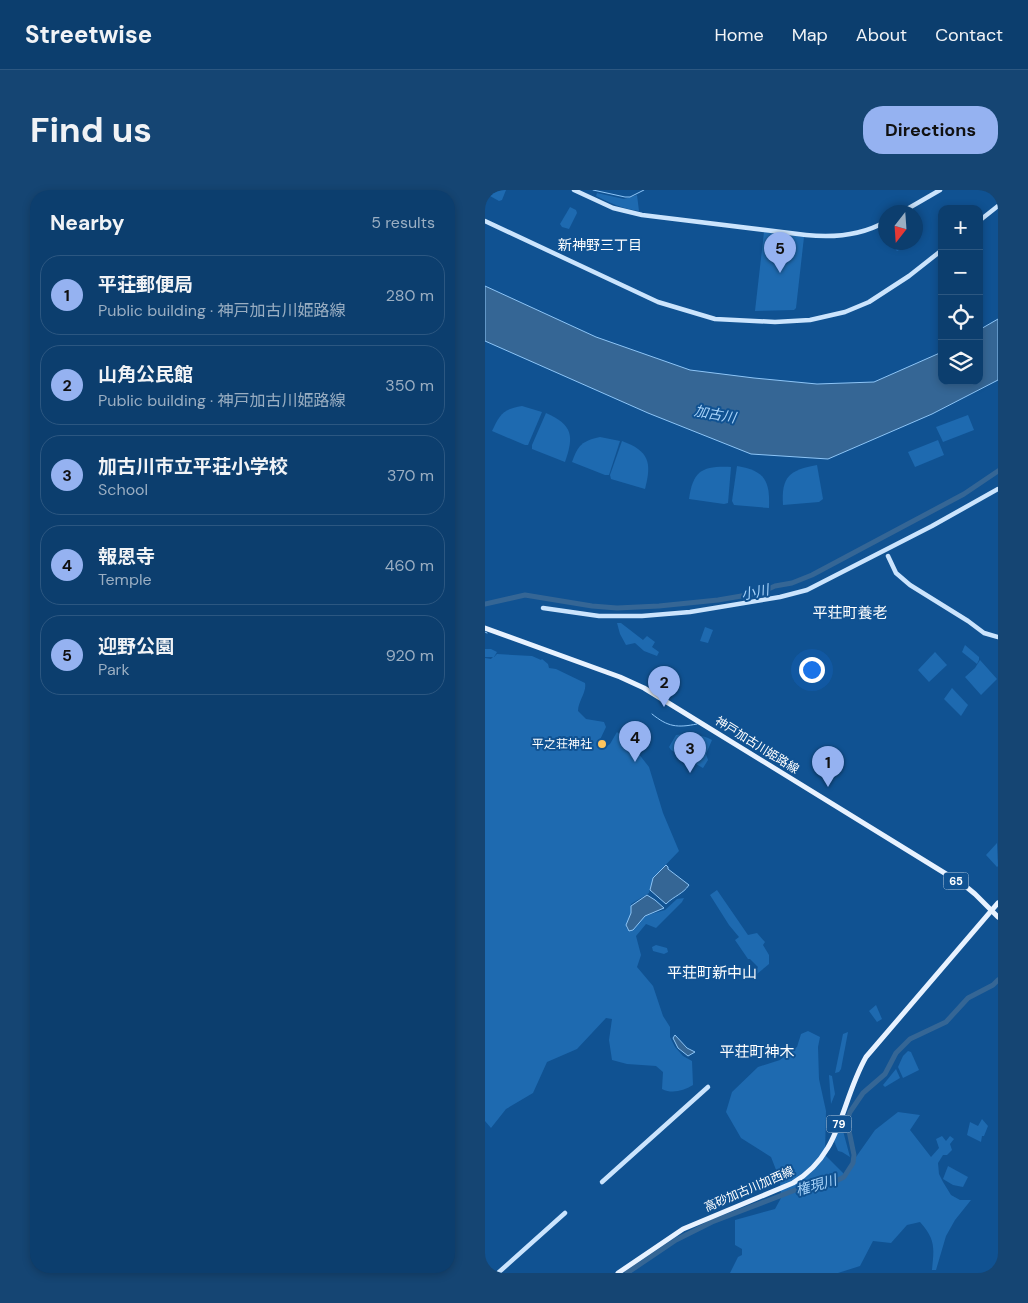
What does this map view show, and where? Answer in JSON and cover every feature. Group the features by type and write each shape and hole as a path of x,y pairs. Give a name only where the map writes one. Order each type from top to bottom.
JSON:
{"main road":[{"name":"神戸加古川姫路線","path":"485,628 613,674 644,688 964,885 998,916"},
{"name":"高砂加古川加西線","path":"618,1273 683,1228 793,1183 817,1165 828,1151 834,1139 854,1081 866,1057 880,1038 998,903"}],"street":[{"path":"574,190 613,208 642,215 824,237 845,236 878,225"},
{"path":"914,205 941,190"},
{"path":"983,218 998,206"},
{"path":"485,222 658,302 715,319 775,322 811,320 845,312 869,302 901,282 938,253"},
{"path":"543,608 599,616 642,616 690,612 764,600 807,590 941,521 998,488"},
{"path":"888,556 896,573 909,585 984,633 998,637"},
{"path":"602,1182 708,1087"},
{"path":"498,1273 565,1213"}],"shaded area":[{"path":"487,190 506,190 502,200 499,201 490,196"},
{"path":"597,193 624,199 637,195 639,211 612,203 596,196"},
{"path":"570,207 576,210 577,213 569,229 562,227 560,224"},
{"path":"764,232 804,237 796,308 794,310 755,311"},
{"path":"522,406 542,412 528,445 492,431 503,413"},
{"path":"546,413 562,422 569,432 570,445 565,462 532,449"},
{"path":"968,415 974,430 943,442 936,427"},
{"path":"600,437 620,441 609,475 572,462 576,451 581,445 589,440"},
{"path":"938,440 944,455 915,467 908,452"},
{"path":"622,441 638,449 646,459 648,472 645,489 611,479 610,475"},
{"path":"817,465 823,499 819,502 783,505 784,487 789,476 800,469"},
{"path":"737,466 754,471 764,478 768,490 769,508 734,505 732,501"},
{"path":"731,467 728,503 689,499 693,482 701,472 706,469"},
{"path":"617,623 621,623 643,640 647,636 655,642 652,647 659,652 657,656 644,651 635,643 626,645"},
{"path":"705,627 713,630 708,643 700,641"},
{"path":"965,645 979,657 977,664 962,652"},
{"path":"485,649 497,652 494,657 497,654 532,656 542,659 548,664 549,668 556,669 585,683 585,690 578,711 586,719 604,722 606,727 597,746 602,749 610,744 617,732 631,744 649,767 663,813 679,851 653,878 649,893 631,904 631,913 626,927 632,931 641,919 665,910 677,899 684,898 656,928 646,924 636,936 641,955 637,967 653,986 663,1016 670,1027 670,1037 675,1047 683,1056 692,1061 693,1085 689,1087 677,1091 666,1091 662,1089 663,1072 656,1066 627,1064 612,1060 609,1040 612,1019 606,1018 577,1049 547,1062 533,1093 506,1109 491,1128 485,1121 485,658 491,659 493,657 485,657"},
{"path":"935,652 947,665 929,682 918,670"},
{"path":"980,660 997,679 981,695 965,677 975,668"},
{"path":"952,688 968,705 961,716 944,699"},
{"path":"676,735 701,736 712,740 706,754 708,760 703,768 671,750 669,747"},
{"path":"997,843 998,866 997,867 986,855"},
{"path":"717,890 748,935 757,933 765,942 763,945 769,955 769,964 757,974 756,970 758,967 748,959 735,940 739,937 710,895"},
{"path":"656,945 667,948 668,952 664,954 653,951 652,947"},
{"path":"876,1005 882,1019 877,1022 869,1011"},
{"path":"808,1031 820,1037 818,1047 819,1079 826,1111 825,1155 844,1174 875,1130 898,1112 920,1115 910,1130 931,1157 939,1148 936,1139 942,1136 946,1141 950,1136 954,1139 950,1144 952,1150 947,1155 943,1155 938,1163 939,1174 951,1195 960,1200 971,1200 955,1220 946,1236 936,1270 932,1270 933,1244 929,1234 920,1222 907,1225 891,1243 873,1241 860,1266 838,1273 730,1273 738,1257 742,1255 742,1249 735,1245 735,1220 775,1209 781,1198 780,1180 771,1157 741,1138 726,1112 732,1092 758,1067 780,1060 797,1047 801,1034"},
{"path":"848,1032 841,1069 835,1073 843,1034"},
{"path":"908,1051 911,1052 919,1070 903,1078 898,1067 903,1056"},
{"path":"896,1069 900,1078 885,1087 883,1085"},
{"path":"829,1075 832,1076 835,1094 831,1104"},
{"path":"843,1118 842,1127 850,1157 838,1151 834,1141"},
{"path":"982,1119 988,1126 981,1142 967,1135 970,1122 978,1126"},
{"path":"948,1166 968,1177 963,1187 953,1185 943,1179"}],"water":[{"name":"加古川","path":"485,286 596,337 690,370 817,384 874,382 938,354 938,385 983,385 983,328 998,319 998,380 932,414 828,459 751,454 648,413 485,341"},
{"path":"666,865 668,869 689,885 666,904 650,890 653,878"},
{"path":"647,895 664,908 645,916 633,930 629,931 626,925 631,913 631,906"},
{"path":"675,1035 687,1048 695,1052 688,1056 678,1048 673,1038"}],"waterway":[{"path":"593,190 625,197 630,197 644,190"},
{"name":"小川","path":"485,604 525,595 592,606 617,608 718,600 759,593 812,575 964,494 998,471"},
{"path":"652,714 668,724 684,726 697,724"},
{"name":"権現川","path":"627,1273 676,1240 712,1222 811,1184 836,1181 844,1177 853,1163 854,1155 848,1118 863,1093 885,1074 896,1053 910,1039 946,1022 968,998 993,985 998,980"}],"place":[{"name":"迎野公園","path":"780,273"},
{"name":"山角公民館","path":"664,707"},
{"name":"平之荘神社","path":"602,744"},
{"name":"報恩寺","path":"635,762"},
{"name":"加古川市立平荘小学校","path":"690,773"},
{"name":"平荘郵便局","path":"828,787"}],"district":[{"name":"新神野三丁目","path":"600,245"},
{"name":"平荘町養老","path":"850,613"},
{"name":"平荘町新中山","path":"712,973"},
{"name":"平荘町神木","path":"757,1052"}]}
